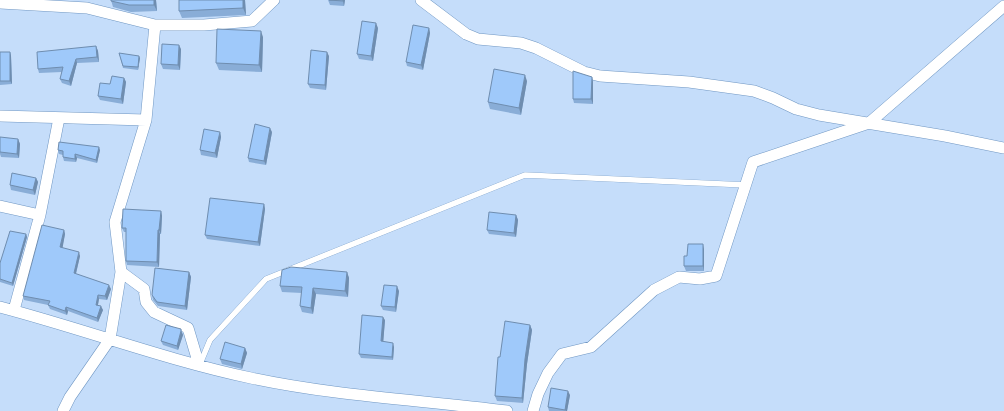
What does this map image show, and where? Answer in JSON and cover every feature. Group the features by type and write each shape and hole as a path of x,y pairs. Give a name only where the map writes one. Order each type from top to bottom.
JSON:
{"street":[{"path":"0,4 87,4 155,24 204,25 252,20 274,0"},
{"path":"421,0 466,34 478,39 521,43 536,48 584,72 600,76 689,82 754,91 796,109 819,115 945,136 1004,148"},
{"path":"533,411 538,394 548,373 562,354 591,347 654,290 680,277 700,278 716,276 753,162 869,123 1004,6"},
{"path":"63,411 70,397 110,339 120,272 115,222 146,120 155,24"},
{"path":"0,116 146,120"},
{"path":"14,310 40,215 58,118"},
{"path":"0,206 40,215"},
{"path":"120,272 144,289 146,302 154,312 188,328 199,365"},
{"path":"0,306 199,365 250,378 305,388 407,401 507,411"}],"lane":[{"path":"199,365 210,340 266,279 524,175 746,185"}],"building":[{"path":"111,0 154,0 154,5 129,5"},
{"path":"179,0 243,0 243,8 179,11"},
{"path":"362,21 376,23 371,56 357,54"},
{"path":"413,25 429,28 421,65 406,62"},
{"path":"217,29 261,31 259,65 216,63"},
{"path":"162,44 179,45 178,65 161,64"},
{"path":"96,46 97,57 76,59 69,81 60,79 63,67 38,69 37,52"},
{"path":"311,50 327,52 325,85 308,84"},
{"path":"0,52 10,52 10,81 0,81"},
{"path":"119,53 139,56 138,67 123,66"},
{"path":"494,69 525,75 519,108 488,102"},
{"path":"573,71 592,77 591,99 573,99"},
{"path":"112,76 124,78 121,99 98,96 100,83 110,84"},
{"path":"255,124 270,128 264,161 248,158"},
{"path":"204,129 220,132 215,153 200,150"},
{"path":"0,137 18,139 17,154 0,152"},
{"path":"59,142 99,147 96,160 75,154 75,159 63,157 63,151 58,150"},
{"path":"12,173 36,178 33,190 10,185"},
{"path":"210,198 264,204 258,242 205,235"},
{"path":"123,209 161,211 158,230 157,262 126,261 126,228 122,228"},
{"path":"489,212 516,215 514,233 487,230"},
{"path":"42,225 64,230 60,247 79,252 74,273 109,285 105,296 98,295 96,305 101,306 97,318 66,307 65,311 48,305 50,301 23,296"},
{"path":"10,231 26,234 12,283 0,279 0,263"},
{"path":"688,244 703,244 703,266 684,266 684,256 687,256"},
{"path":"291,267 347,272 345,291 313,288 311,308 300,306 302,287 280,286 282,270"},
{"path":"155,268 189,272 185,306 157,302 152,295"},
{"path":"384,285 397,286 395,307 381,306"},
{"path":"362,315 383,317 381,341 393,343 392,357 359,354"},
{"path":"505,321 530,325 525,359 522,398 495,396 498,357 500,357"},
{"path":"166,325 181,329 177,346 161,341"},
{"path":"225,342 245,348 241,364 220,359"},
{"path":"551,388 568,391 565,410 548,407"}]}
